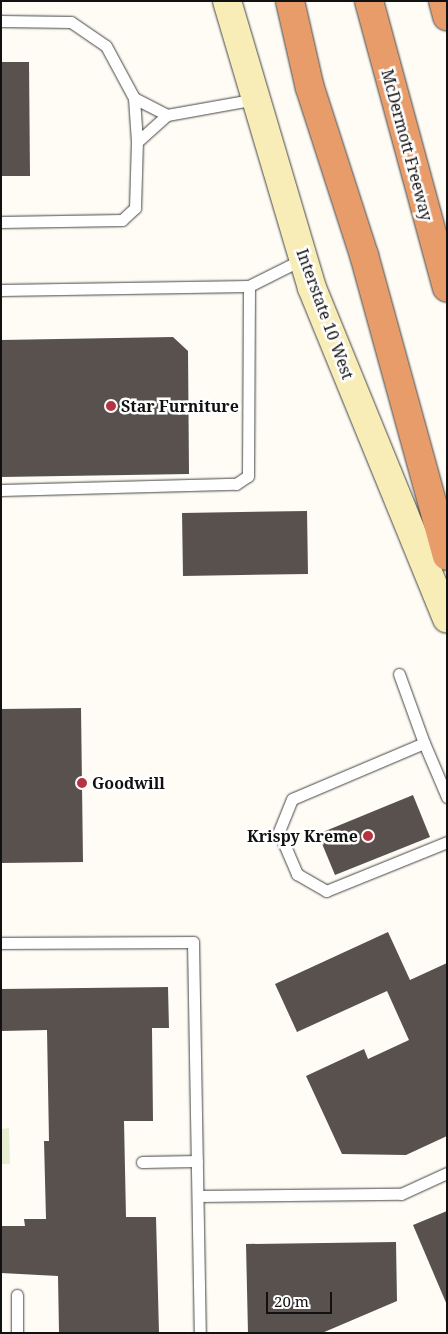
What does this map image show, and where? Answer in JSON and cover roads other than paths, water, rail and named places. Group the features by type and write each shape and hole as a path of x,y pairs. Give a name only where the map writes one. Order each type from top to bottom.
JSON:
{"highway":[{"path":"290,1 310,88 364,255 447,556"},
{"name":"McDermott Freeway","path":"369,1 447,288"},
{"path":"443,1 447,16"}],"main road":[{"name":"Interstate 10 West","path":"227,1 258,98 303,259 447,618"}],"lane":[{"path":"1,21 71,22 106,46 134,98 137,142 136,208 122,220 1,222"},
{"path":"134,98 166,115"},
{"path":"137,142 166,115 258,98"},
{"path":"1,290 249,286 303,259"},
{"path":"1,490 236,484 248,476 249,286"},
{"path":"399,674 424,743 447,796"},
{"path":"424,743 292,799 279,832 297,874 326,891 447,842"},
{"path":"1,943 193,942 200,1333"},
{"path":"142,1162 197,1161"},
{"path":"198,1196 401,1194 447,1173"},
{"path":"17,1295 17,1333"}],"place":[{"name":"Star Furniture","path":"111,406"},
{"name":"Goodwill","path":"82,783"},
{"name":"Krispy Kreme","path":"368,836"}]}
